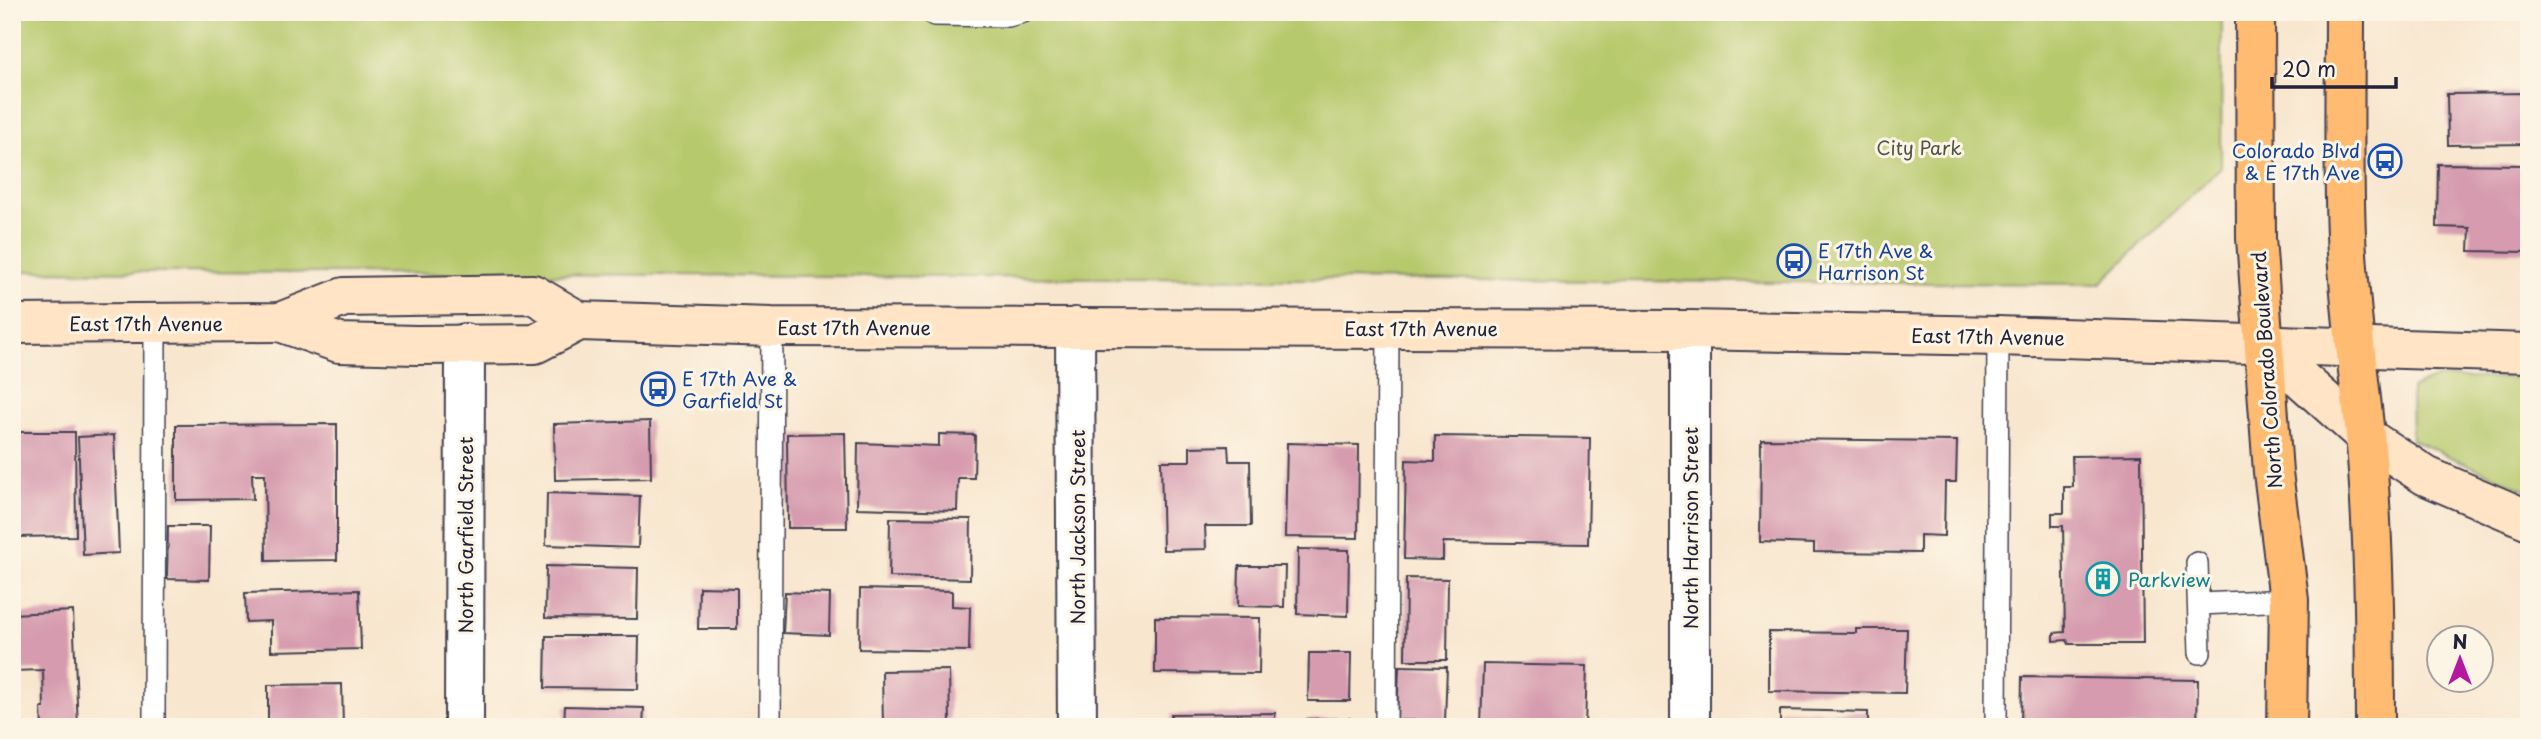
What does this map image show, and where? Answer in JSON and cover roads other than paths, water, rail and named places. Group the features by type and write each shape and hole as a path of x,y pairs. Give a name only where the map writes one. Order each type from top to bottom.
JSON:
{"main road":[{"name":"North Colorado Boulevard","path":"2255,12 2255,199 2273,472 2288,600 2287,727"},
{"path":"2344,12 2346,235 2354,349 2365,436 2374,592 2375,727"},
{"name":"East 17th Avenue","path":"12,324 280,322 344,297 533,294 579,321 772,327 1690,330 1998,336 2529,353"},
{"name":"East 17th Avenue","path":"280,322 339,343 416,345 535,344 579,321"},
{"path":"2263,345 2365,436 2426,476 2529,520"}],"street":[{"name":"North Jackson Street","path":"1075,327 1077,727"},
{"name":"North Harrison Street","path":"1690,330 1690,727"},
{"name":"North Garfield Street","path":"464,727 465,343"}],"lane":[{"path":"930,12 934,15 1008,16 1023,12"},
{"path":"155,324 155,727"},
{"path":"770,727 772,327"},
{"path":"1386,727 1388,328"},
{"path":"1996,727 1998,336"},
{"path":"2197,564 2200,653"},
{"path":"2200,604 2288,600"}],"place":[{"name":"Colorado Blvd & E 17th Ave","path":"2385,161"},
{"name":"E 17th Ave & Harrison St","path":"1794,261"},
{"name":"E 17th Ave & Garfield St","path":"658,389"},
{"name":"Parkview","path":"2103,579"}],"park label":[{"name":"City Park","path":"1919,147"}]}
